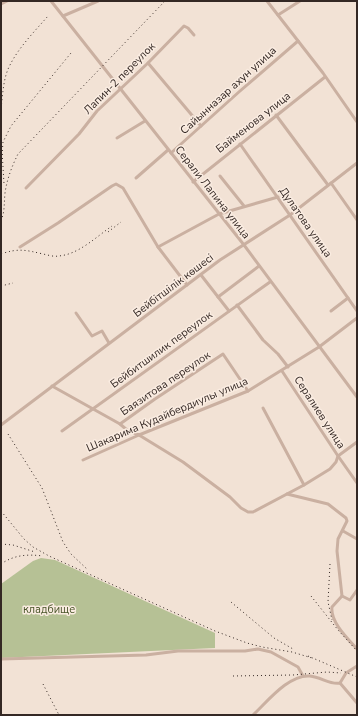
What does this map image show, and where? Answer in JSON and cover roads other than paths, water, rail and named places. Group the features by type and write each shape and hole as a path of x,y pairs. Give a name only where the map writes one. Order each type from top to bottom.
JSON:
{"street":[{"path":"1,4 7,1"},
{"name":"Серали Лапина улица","path":"51,1 244,246 357,397"},
{"path":"63,16 98,1"},
{"path":"267,1 357,122"},
{"path":"291,1 293,6"},
{"path":"278,15 300,1"},
{"name":"Лапин-2 переулок","path":"26,188 79,134 96,111 148,63 184,26 194,35"},
{"name":"Сайынназар ахун улица","path":"136,178 201,126 298,41"},
{"path":"148,63 201,126"},
{"name":"Байменова улица","path":"193,182 325,77"},
{"path":"276,116 357,220"},
{"path":"116,138 145,121"},
{"name":"Дулатова улица","path":"240,144 357,311"},
{"name":"Бейбітшілік көшесі","path":"1,425 187,285 290,215 357,163"},
{"path":"220,176 244,206"},
{"path":"20,247 116,184 123,188 158,247 187,285"},
{"path":"158,247 219,214 278,197"},
{"path":"218,297 259,266"},
{"path":"201,275 229,311"},
{"name":"Бейбитшилик переулок","path":"62,431 270,282"},
{"path":"331,311 348,298"},
{"name":"Сералиев улица","path":"237,305 263,340 278,354 288,367"},
{"path":"76,313 92,336 102,331 109,343"},
{"name":"Шакарима Кудайбердиулы улица","path":"83,460 139,435 248,391 319,347 357,318"},
{"name":"Баязитова переулок","path":"120,424 223,354 248,391"},
{"name":"Сералиев улица","path":"282,371 357,483"},
{"path":"52,386 120,424 127,430 139,435 183,462 230,497 241,508 251,513 304,485 330,469 336,462 338,456 357,442"},
{"path":"263,408 304,485"},
{"path":"286,494 328,504 346,518 347,521 338,539 337,551 342,596 332,607 333,617 339,627 356,647"},
{"path":"343,531 357,539"},
{"path":"342,596 350,600 357,590"},
{"path":"1,659 146,655 178,650 245,651 258,649 271,652 298,666 303,676"},
{"path":"340,683 346,673 357,666"},
{"path":"253,715 291,680 303,676 311,676 335,684 340,683"},
{"path":"340,683 357,703"}],"railway":[{"path":"1,221 4,210 7,183 18,154 165,1"},
{"path":"1,108 5,81 10,65 33,33 48,16"},
{"path":"2,155 3,142 11,126 71,53"},
{"path":"2,150 4,184"},
{"path":"108,232 121,222"},
{"path":"1,254 22,250 53,256 65,255 80,249 112,226"},
{"path":"1,286 13,283"},
{"path":"8,434 42,488 63,542 71,554 88,570"},
{"path":"1,511 24,539 33,547 49,556 215,631 247,643 292,652 312,658"},
{"path":"1,544 13,545 35,552"},
{"path":"1,564 21,556 43,556"},
{"path":"330,564 328,602 332,620"},
{"path":"311,596 357,651"},
{"path":"231,602 274,638 293,649"},
{"path":"308,656 357,677"},
{"path":"233,676 293,675 327,672 341,673"},
{"path":"43,684 59,715"}],"park label":[{"name":"кладбище","path":"49,609"}]}
